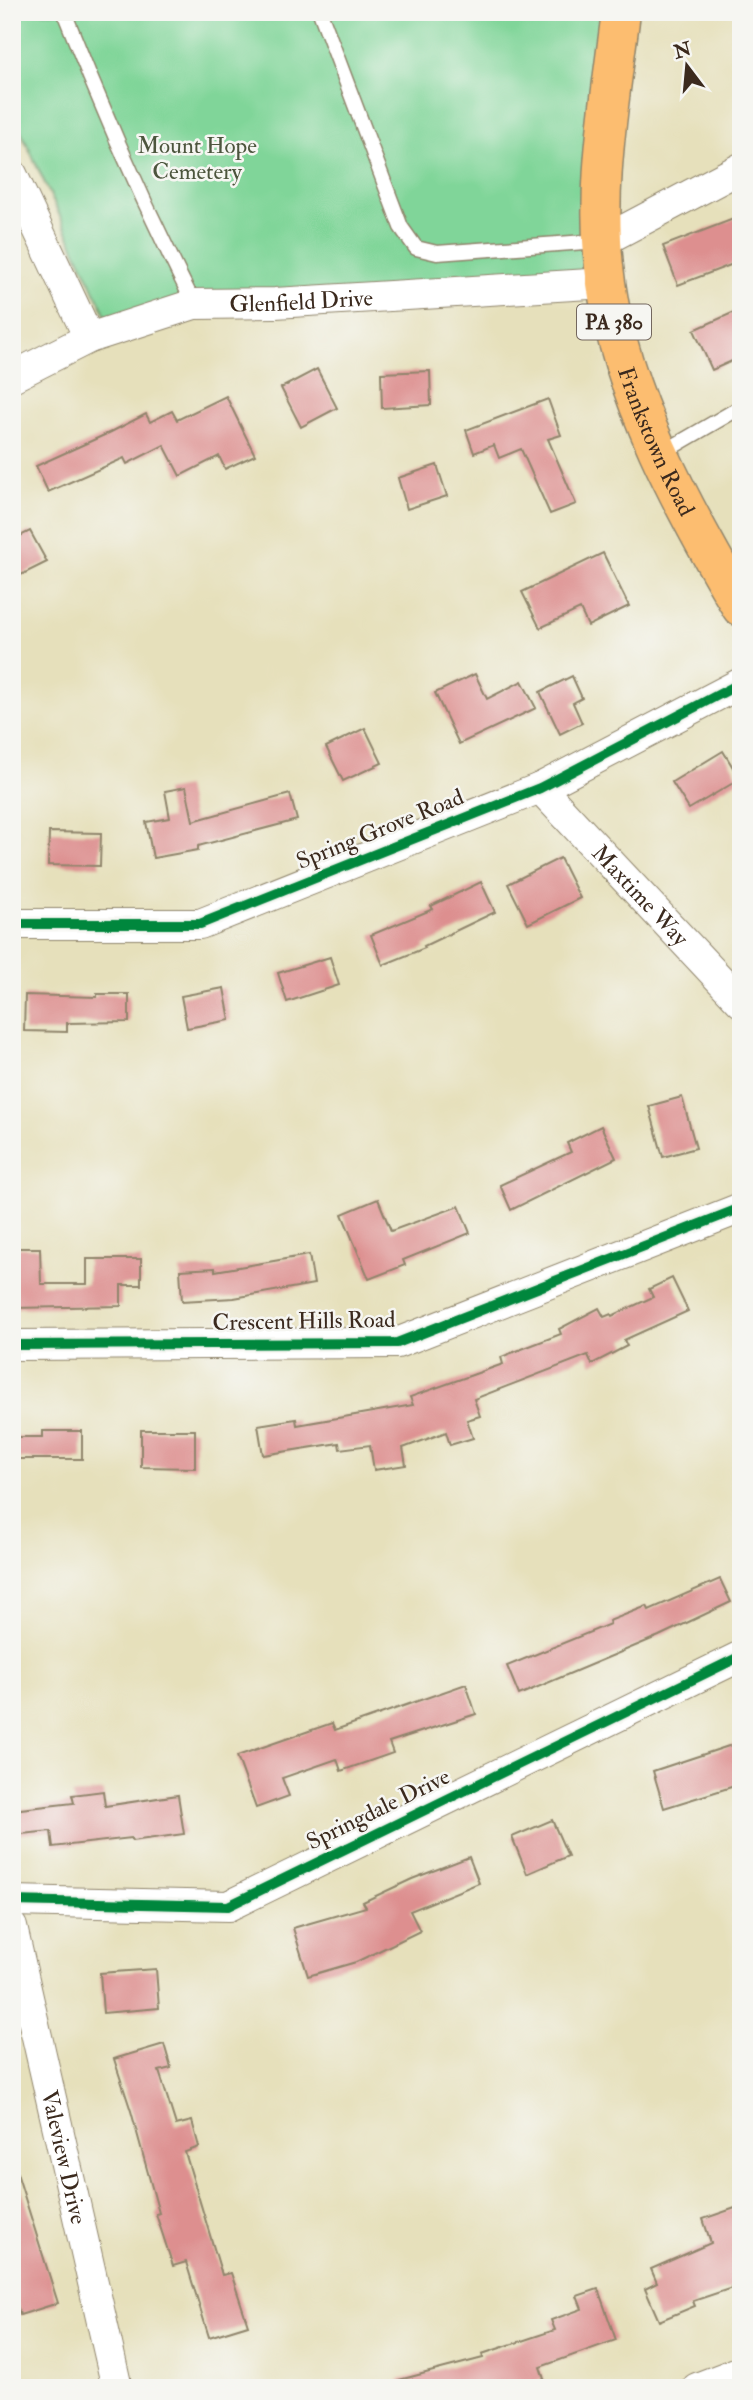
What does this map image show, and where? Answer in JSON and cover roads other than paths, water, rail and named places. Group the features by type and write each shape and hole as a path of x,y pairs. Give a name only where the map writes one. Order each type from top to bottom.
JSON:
{"main road":[{"name":"Frankstown Road","path":"621,12 603,151 601,216 606,283 636,397 660,454 707,548 741,607"}],"street":[{"path":"603,241 741,168"},
{"path":"12,174 89,338"},
{"name":"Glenfield Drive","path":"12,377 89,338 194,304 288,302 606,283"},
{"name":"Spring Grove Road","path":"12,924 200,924 540,788 741,683"},
{"name":"Maxtime Way","path":"540,788 741,1002"},
{"name":"Crescent Hills Road","path":"12,1345 397,1343 741,1208"},
{"name":"Springdale Drive","path":"12,1901 228,1906 741,1656"},
{"name":"Valeview Drive","path":"12,1927 117,2388"},
{"path":"697,2388 741,2371"}],"lane":[{"path":"64,12 93,88 150,215 194,304"},
{"path":"320,12 401,228 416,248 437,253 603,241"},
{"path":"660,454 741,407"}],"park label":[{"name":"Mount Hope Cemetery","path":"197,158"}]}
